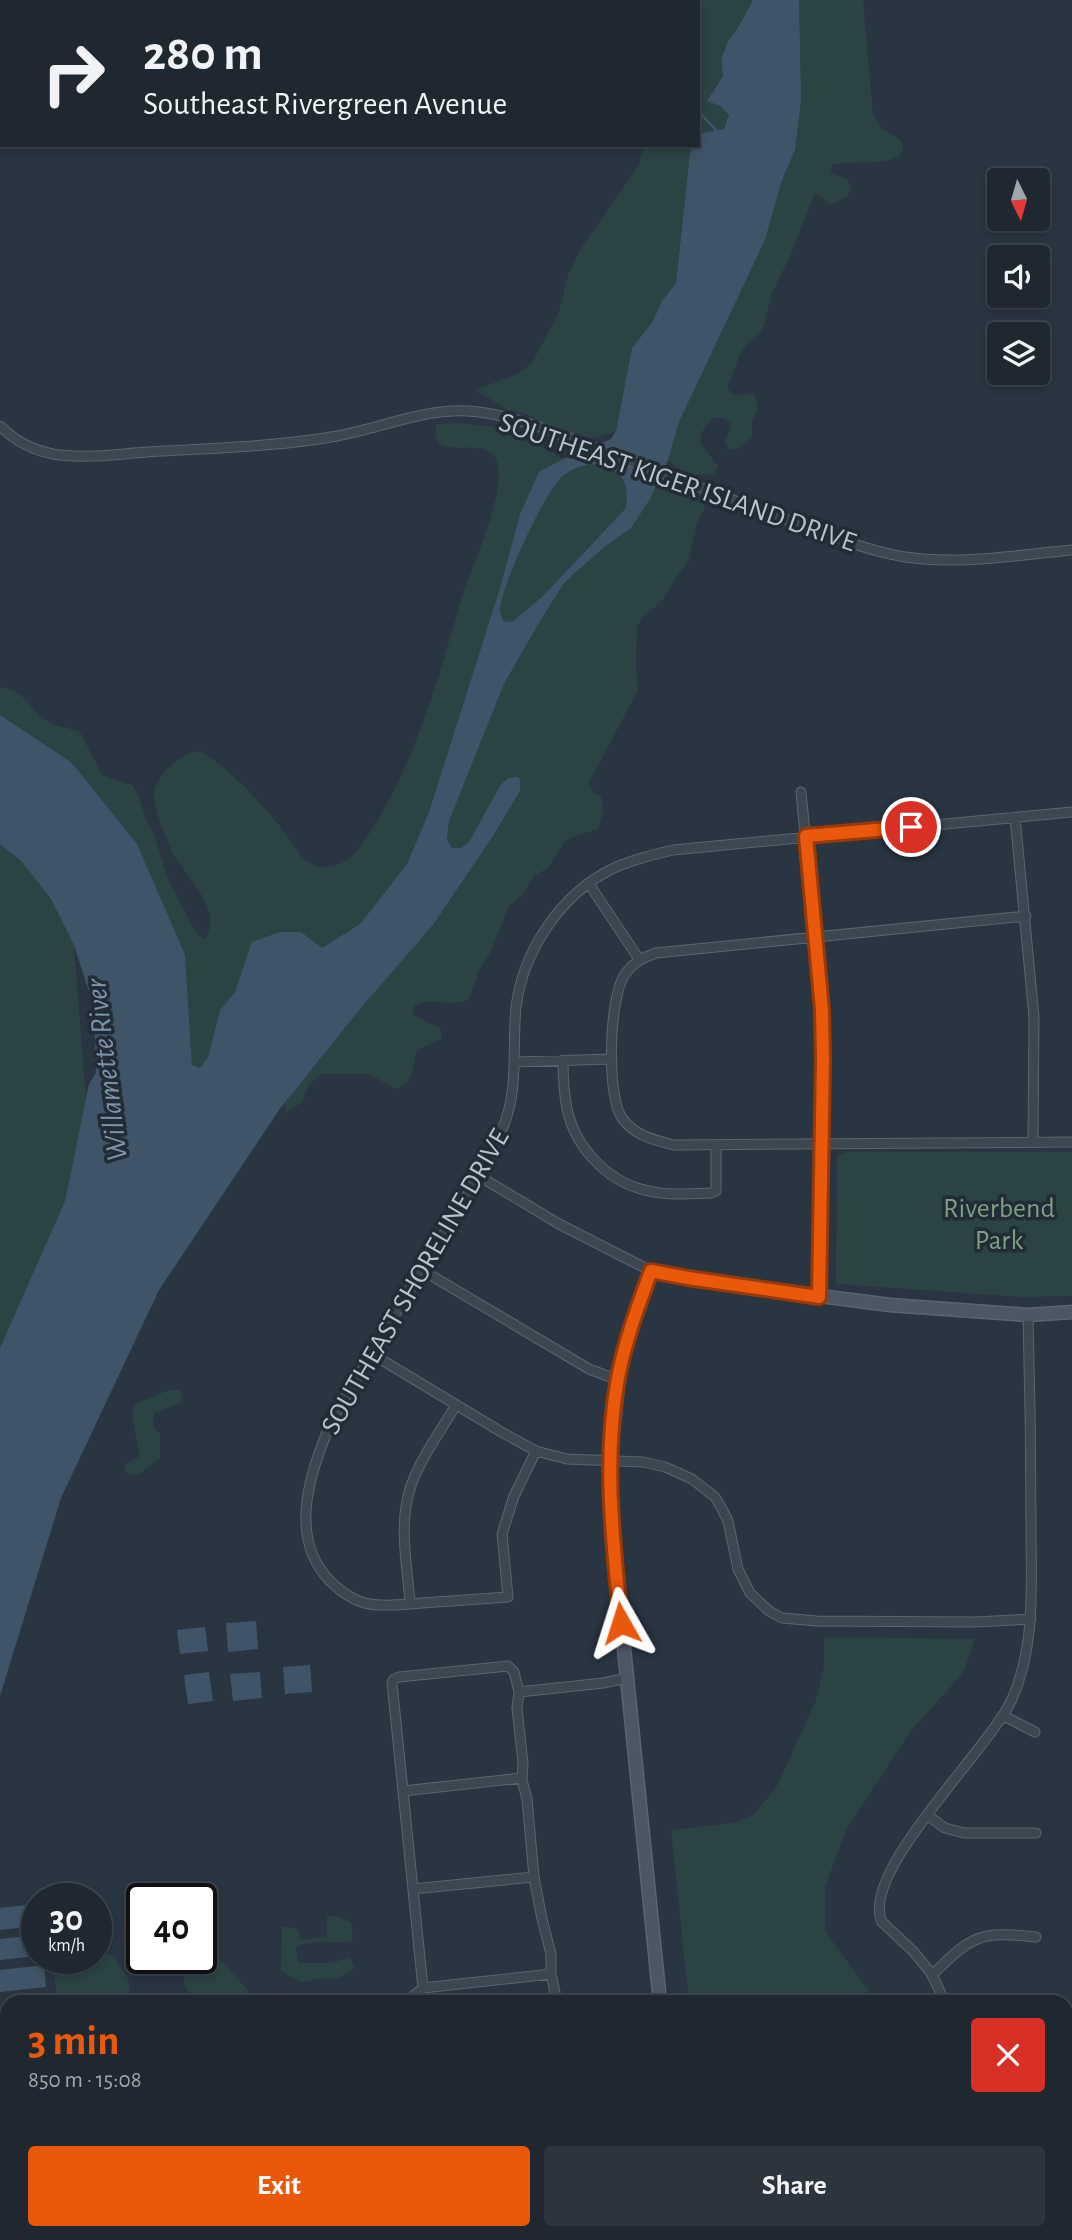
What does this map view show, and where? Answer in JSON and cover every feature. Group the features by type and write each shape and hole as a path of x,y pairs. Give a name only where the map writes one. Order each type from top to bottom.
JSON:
{"street":[{"name":"SOUTHEAST KIGER ISLAND DRIVE","path":"0,426 29,447 55,454 83,456 332,437 421,414 451,411 491,415 526,424 861,546 905,557 994,558 1072,550"},
{"path":"801,792 822,1010 819,1297"},
{"name":"SOUTHEAST SHORELINE DRIVE","path":"536,1451 514,1496 502,1534 508,1597 389,1606 369,1604 348,1597 319,1569 306,1532 309,1485 318,1452 332,1420 479,1176 510,1109 516,1009 522,976 545,929 564,905 610,870 636,859 673,850 1072,812"},
{"path":"1015,817 1034,1017 1033,1141"},
{"path":"589,884 639,959"},
{"path":"1026,916 656,953 639,959 624,976 614,1000 612,1085 615,1102 622,1117 636,1131 649,1139 674,1145 1072,1142"},
{"path":"514,1062 612,1059"},
{"path":"563,1060 568,1111 579,1138 592,1158 612,1176 651,1191 671,1194 712,1193 716,1191 716,1145"},
{"path":"479,1176 559,1224 651,1271 890,1305 1028,1315 1072,1311"},
{"path":"422,1270 589,1369 618,1380"},
{"path":"651,1271 625,1348 618,1380 610,1460 613,1540 659,1995"},
{"path":"942,1995 932,1975 914,1951 886,1927 878,1907 897,1859 927,1815 1004,1716 1019,1684 1031,1619 1028,1315"},
{"path":"372,1353 536,1451 567,1459 643,1462 665,1466 705,1488 715,1497 728,1521 738,1569 744,1583 760,1604 782,1618 817,1621 975,1622 1031,1619"},
{"path":"410,1604 406,1506 417,1472 456,1405"},
{"path":"423,1988 392,1683 394,1679 508,1666 512,1668 519,1692 517,1708 522,1778 527,1799 534,1877 551,1954 551,1974 556,1995"},
{"path":"519,1692 627,1678"},
{"path":"1004,1716 1035,1732"},
{"path":"403,1791 522,1778"},
{"path":"927,1815 945,1828 964,1833 1035,1833"},
{"path":"413,1889 534,1877"},
{"path":"932,1975 955,1952 972,1940 1003,1934 1036,1937"},
{"path":"414,1995 423,1988 551,1974"}],"green space":[{"path":"700,0 753,0 728,41 721,59 723,75 707,101 720,106 729,115 724,129 700,135"},
{"path":"799,0 863,0 873,115 882,129 901,140 903,149 899,157 891,160 832,164 830,173 847,179 851,188 847,196 831,205 815,193 772,293 762,332 741,352 727,388 734,395 753,394 757,407 752,420 752,437 737,449 728,450 725,440 731,423 722,418 713,418 701,433 700,443 718,466 714,474 689,473 668,460 679,422 765,240 781,183 795,150"},
{"path":"643,147 693,147 690,153 676,283 662,301 653,321 632,348 616,431 585,439 527,414 508,410 475,390 517,374 532,363 559,312 568,275 580,250 638,166"},
{"path":"458,423 504,428 563,459 539,473 520,514 500,588 429,812 407,864 360,924 322,948 314,943 253,942 235,992 220,1010 208,1057 200,1068 192,1065 185,955 71,762 0,715 0,687 21,695 48,722 80,732 102,775 132,785 138,794 147,823 153,831 168,879 196,933 204,939 209,929 208,908 173,853 154,798 162,775 182,757 200,751 224,768 265,809 308,862 323,867 342,863 358,849 375,824 404,770 436,685 462,597 495,503 498,467 493,455 481,449 452,448 438,444 435,434 437,424"},
{"path":"605,464 624,482 627,493 626,508 543,596 512,622 503,621 500,611 507,582 546,499 564,475 574,469"},
{"path":"659,480 683,494 694,492 703,496 706,505 697,523 689,560 663,599 637,627 638,690 589,783 593,793 601,797 603,811 598,829 564,842 549,867 534,876 523,894 509,906 490,953 479,970 470,998 462,1002 430,1002 414,1006 413,1015 441,1029 442,1039 417,1050 412,1074 407,1083 396,1089 369,1074 321,1074 308,1085 302,1103 287,1113 284,1104 360,1009 433,925 520,791 469,842 461,848 452,848 447,840 449,821 504,684 564,583 603,548 631,528"},
{"path":"0,844 22,862 51,899 74,945 86,1100 65,1201 0,1348"},
{"name":"Riverbend Park","path":"847,1152 1072,1152 1072,1296 1023,1297 836,1284 837,1156"},
{"path":"169,1390 180,1390 183,1398 181,1403 154,1413 153,1427 160,1433 160,1458 140,1473 129,1475 124,1471 126,1464 140,1456 132,1417 134,1404"},
{"path":"824,1637 975,1639 963,1673 910,1732 846,1830 825,1887 825,1931 872,1995 688,1995 671,1830 732,1823 755,1813 777,1786 816,1700 824,1666"},
{"path":"327,1916 340,1917 351,1923 353,1941 303,1944 296,1947 298,1963 330,1963 349,1958 355,1966 338,1979 324,1978 301,1982 281,1971 282,1926 298,1929 300,1940 327,1937"},
{"path":"112,1955 128,1978 131,1995 56,1995 54,1974 112,1974"},
{"path":"217,1956 253,1995 189,1995 184,1974 217,1974"}],"water":[{"name":"Willamette River","path":"753,0 799,0 801,100 795,150 781,183 765,240 679,422 668,460 650,499 631,528 603,548 564,583 504,684 449,821 447,840 452,848 461,848 469,842 500,786 508,778 518,777 520,791 433,925 360,1009 279,1110 159,1290 61,1498 0,1696 0,1348 65,1201 89,1084 96,1073 94,1007 74,945 51,899 22,862 0,844 0,715 71,762 137,844 185,955 192,1065 200,1068 208,1057 220,1010 235,992 252,942 280,932 301,932 322,948 360,924 407,864 429,812 500,588 520,514 539,472 611,439 616,431 632,348 653,321 662,301 676,283 690,153 693,147 700,147 700,134 724,129 729,115 720,106 707,101 723,76 721,59 728,41","holes":["594,464 605,464 621,477 627,493 626,508 543,596 512,622 503,621 500,611 507,582 536,518 556,484 574,469"]},
{"path":"256,1621 258,1649 228,1652 226,1623"},
{"path":"205,1627 208,1651 180,1654 177,1630"},
{"path":"310,1665 312,1692 285,1694 283,1667"},
{"path":"209,1672 213,1701 188,1704 184,1675"},
{"path":"260,1672 262,1698 233,1701 230,1674"},
{"path":"21,1906 21,1928 0,1930 0,1908"},
{"path":"21,1937 21,1958 0,1960 0,1939"},
{"path":"21,1968 21,1974 45,1974 46,1987 0,1992 0,1970"}],"waterway":[{"path":"700,113 718,132"}],"route":[{"path":"621,1623 613,1540 610,1460 613,1419 625,1348 651,1271 819,1297 822,1010 806,836 911,827"}]}
